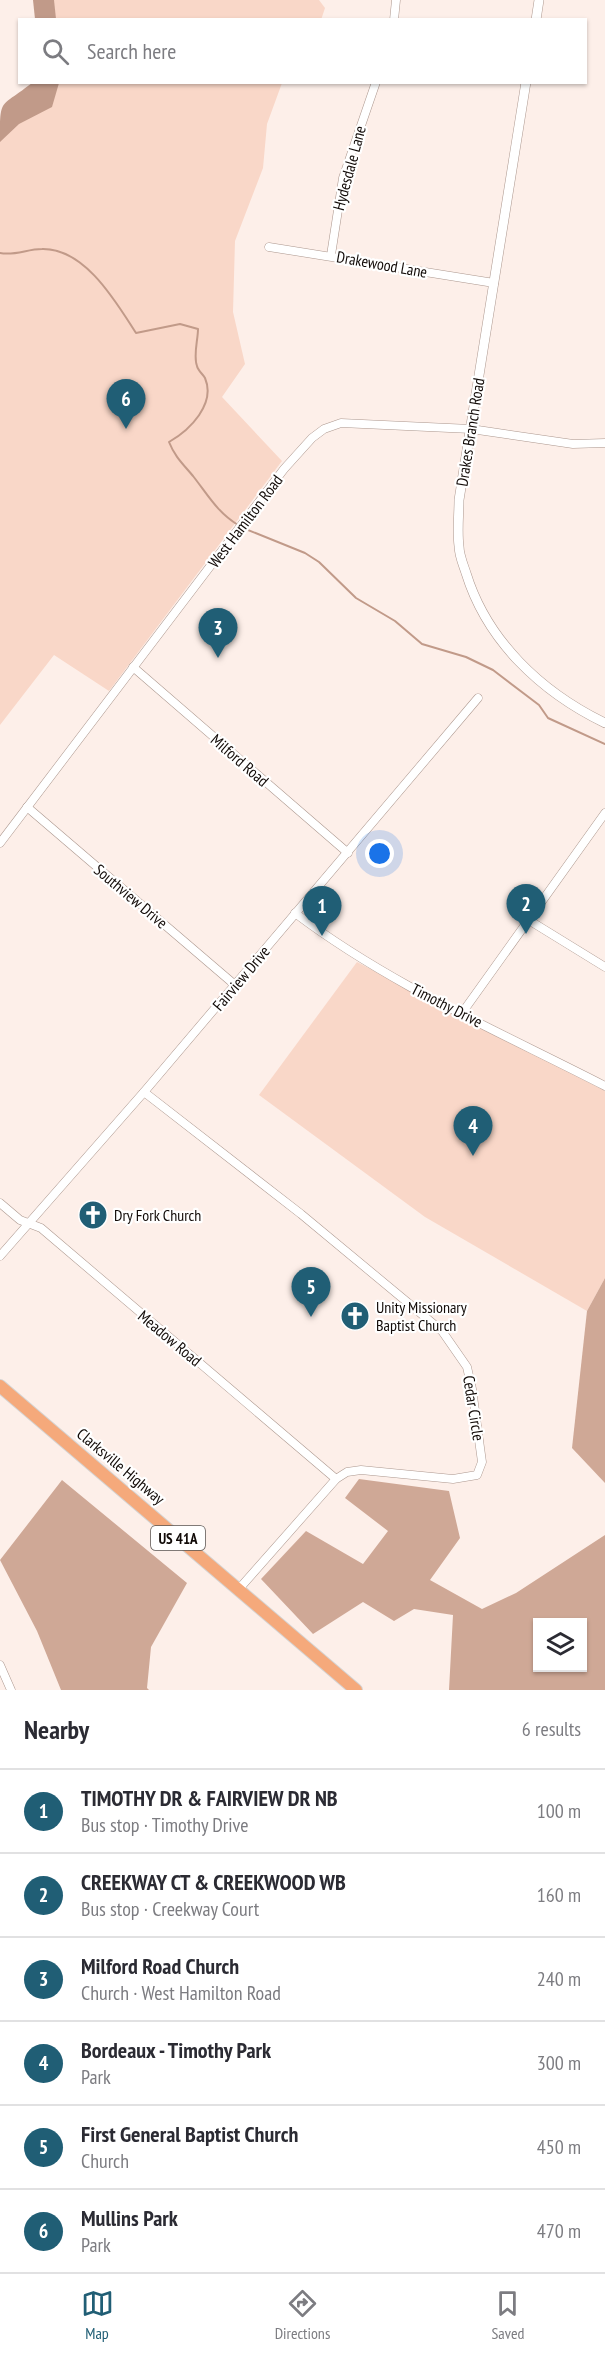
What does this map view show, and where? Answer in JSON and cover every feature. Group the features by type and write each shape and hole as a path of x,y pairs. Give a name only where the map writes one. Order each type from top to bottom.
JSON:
{"main road":[{"name":"Clarksville Highway","path":"0,1386 356,1690"}],"street":[{"path":"394,18 396,0"},
{"path":"536,18 539,0"},
{"name":"Hydesdale Lane","path":"331,255 343,178 375,84"},
{"name":"Drakes Branch Road","path":"526,84 459,500 459,548 471,591 489,627 517,661 563,698 605,723"},
{"name":"Drakewood Lane","path":"269,247 331,255 494,283"},
{"name":"West Hamilton Road","path":"0,843 306,443 332,426 369,423 471,429 573,444 605,443"},
{"name":"Milford Road","path":"133,668 348,853"},
{"name":"Fairview Drive","path":"0,1256 144,1092 478,698"},
{"name":"Southview Drive","path":"27,807 235,985"},
{"path":"462,1013 605,813"},
{"name":"Timothy Drive","path":"296,913 363,961 605,1086"},
{"path":"527,919 605,967"},
{"name":"Cedar Circle","path":"144,1092 301,1214 442,1331 467,1367 482,1462 477,1475 453,1479 361,1470 347,1472 336,1479"},
{"name":"Meadow Road","path":"0,1203 27,1224 41,1228 336,1479"},
{"path":"238,1590 336,1479"},
{"path":"0,1665 11,1690"}],"shaded area":[{"path":"33,0 54,0 56,18 35,18"},
{"path":"49,0 319,0 325,8 322,18 52,18"},
{"path":"30,84 59,84 52,107 19,124 0,142 2,109 8,100"},
{"path":"47,84 282,84 267,124 263,168 235,241 233,312 245,364 222,397 282,461 109,691 54,655 0,725 0,131"},
{"path":"357,962 605,1091 605,1278 587,1311 425,1217 259,1095"},
{"path":"605,1278 605,1483 572,1448 587,1311"},
{"path":"359,1479 449,1491 460,1538 430,1580 482,1609 516,1593 605,1535 605,1690 449,1690 453,1615 414,1609 394,1621 363,1602 313,1634 261,1579 306,1531 363,1564 388,1531 345,1498"},
{"path":"62,1480 187,1583 151,1647 147,1688 149,1690 61,1690 37,1631 0,1560"}],"waterway":[{"path":"0,253 11,254 42,249 58,251 72,257 98,279 136,333 180,324 198,329 196,362 205,378 207,397 204,407 193,423 169,442 213,503 238,525"},
{"path":"243,528 305,553 319,562 356,598 395,621 422,644 466,657 493,670 539,705 548,718 605,744"}],"place":[{"name":"Mullins Park","path":"126,429"},
{"name":"Milford Road Church","path":"218,658"},
{"name":"CREEKWAY CT & CREEKWOOD WB","path":"526,934"},
{"name":"TIMOTHY DR & FAIRVIEW DR NB","path":"322,936"},
{"name":"Bordeaux - Timothy Park","path":"473,1156"},
{"name":"Dry Fork Church","path":"93,1215"},
{"name":"Unity Missionary Baptist Church","path":"355,1316"},
{"name":"First General Baptist Church","path":"311,1317"}]}
